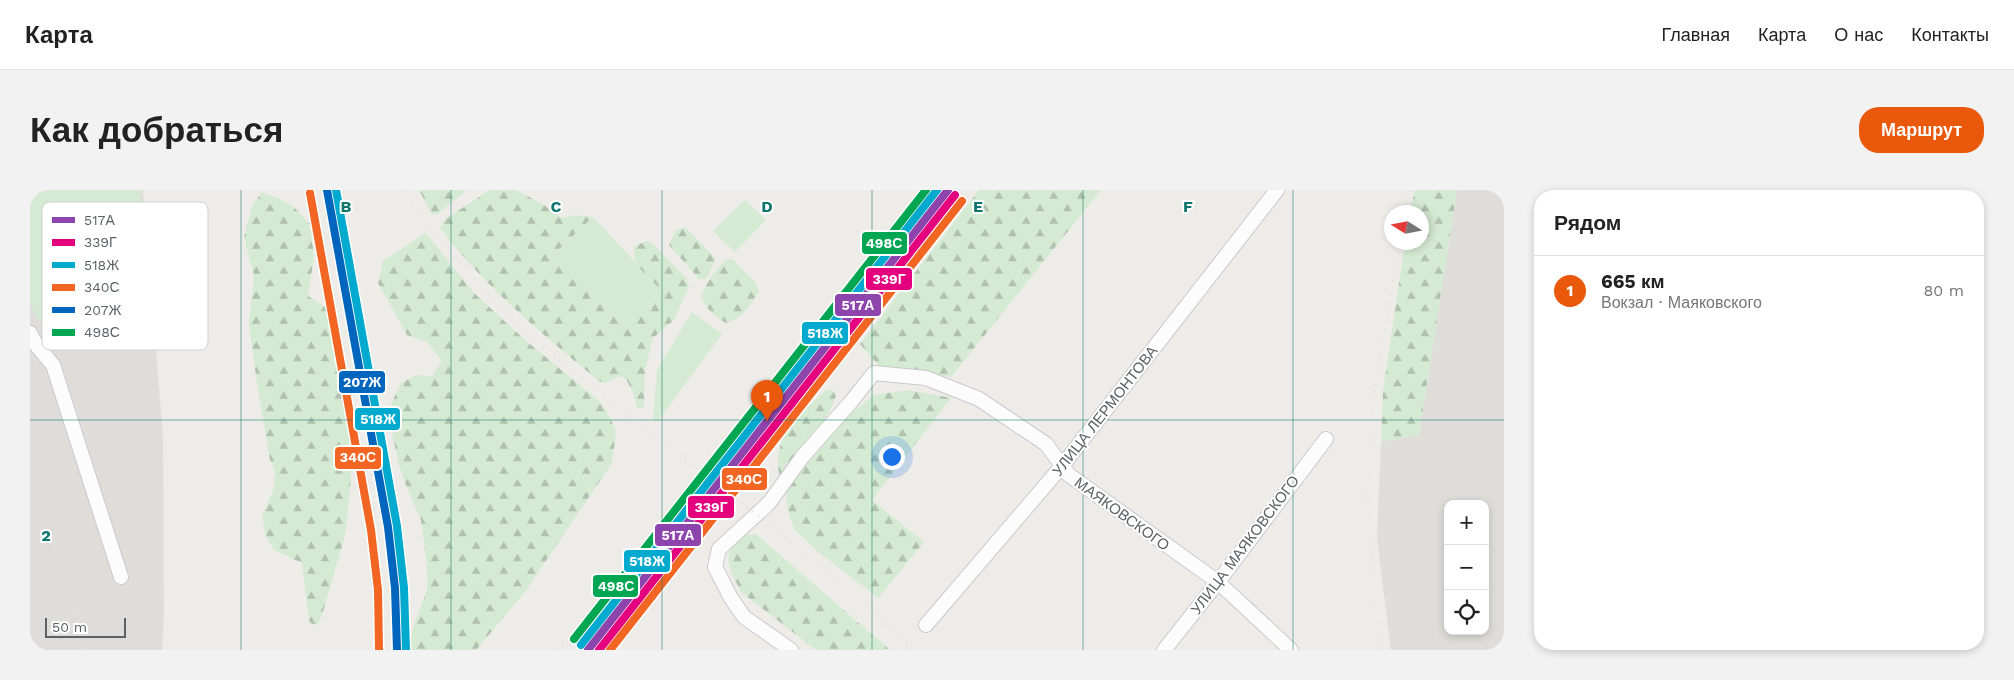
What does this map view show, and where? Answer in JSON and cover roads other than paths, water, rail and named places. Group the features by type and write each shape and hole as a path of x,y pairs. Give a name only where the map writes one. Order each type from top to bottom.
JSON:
{"street":[{"name":"УЛИЦА ЛЕРМОНТОВА","path":"926,626 1062,466 1277,190"},
{"path":"30,333 37,346 53,365 121,577"},
{"name":"МАЯКОВСКОГО","path":"791,650 744,617 731,598 716,567 719,549 769,503 803,456 850,404 874,373 926,378 979,399 1046,444 1069,475 1218,582 1291,650"},
{"name":"УЛИЦА МАЯКОВСКОГО","path":"1164,650 1218,582 1326,438"}],"railway":[{"path":"405,190 421,216 446,248 507,316 569,369 767,523 865,603 912,650"},
{"path":"1407,205 1410,190"},
{"path":"1380,650 1367,509 1368,471 1372,405 1399,250"},
{"path":"370,468 377,536 379,582 376,650"},
{"path":"45,515 81,630 85,650"},
{"path":"558,650 650,529"}],"place":[{"name":"665 км","path":"767,421"}]}
